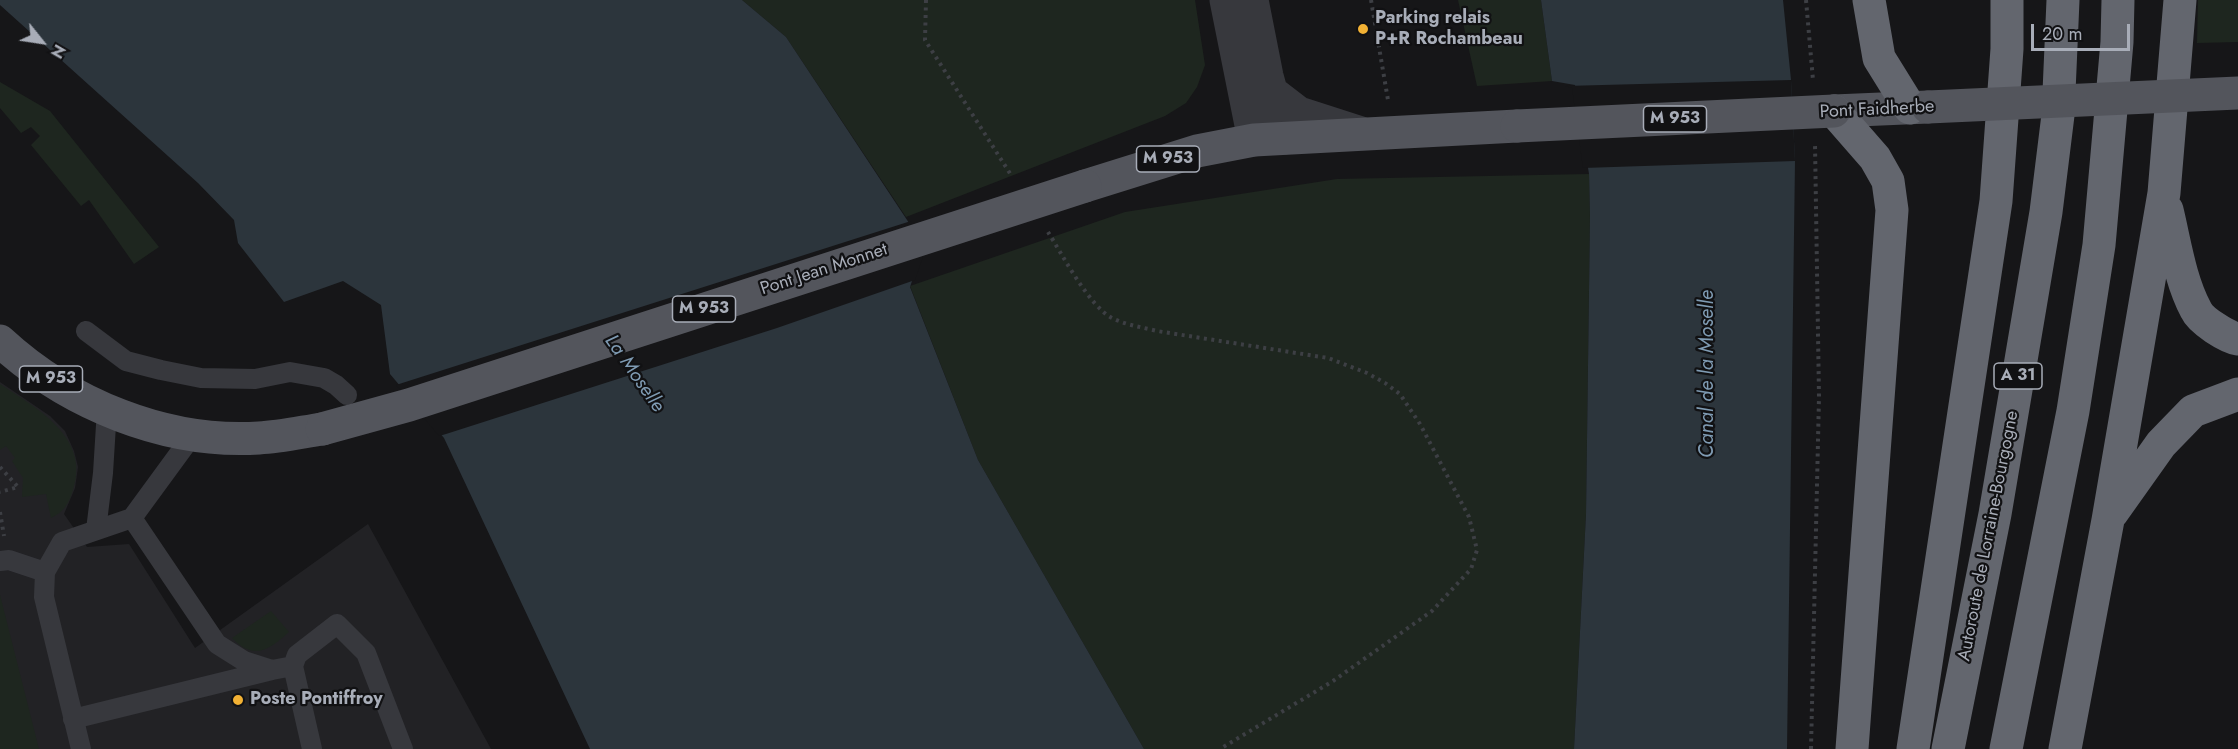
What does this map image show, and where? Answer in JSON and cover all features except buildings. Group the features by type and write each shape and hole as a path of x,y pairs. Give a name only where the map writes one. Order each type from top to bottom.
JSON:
{"highway":[{"path":"1869,0 1879,58 1919,108"},
{"path":"1912,749 1996,201 2007,49 2007,0"},
{"name":"Autoroute de Lorraine-Bourgogne","path":"1948,749 1995,514 2046,212 2058,115 2063,0"},
{"path":"2006,749 2073,411 2099,245 2117,42 2118,0"},
{"path":"2065,749 2108,520 2164,193 2180,0"},
{"path":"1821,111 1875,158 1888,181 1892,210 1852,749"},
{"path":"2164,193 2180,267 2197,313 2228,337 2238,339"},
{"path":"2108,520 2161,444 2193,411 2238,394"}],"main road":[{"name":"Pont Faidherbe","path":"1373,133 2238,93"},
{"name":"M 953","path":"1269,139 1373,133"},
{"name":"Pont Jean Monnet","path":"192,436 258,438 322,429 409,405 1197,151 1269,139"},
{"name":"M 953","path":"0,341 70,392 107,410 151,426 192,436"}],"street":[{"path":"1226,0 1269,139"},
{"path":"1252,0 1267,76 1273,93 1269,139"},
{"path":"1273,93 1299,113 1373,133"}],"lane":[{"path":"86,331 126,361 161,370 201,378 255,379 290,372 324,378 348,394"},
{"path":"96,530 103,474 107,410"},
{"path":"81,749 44,597 45,572 62,542 132,518 192,436"},
{"path":"132,518 217,644 244,661 272,669"},
{"path":"0,561 9,560 45,572"},
{"path":"312,749 293,666 297,655 337,624 366,652 403,749"},
{"path":"73,719 272,669 293,666"}],"path":[{"path":"926,0 925,40 1014,179"},
{"path":"1371,0 1389,94 1373,133"},
{"path":"1806,0 1821,111 1819,397 1811,749"},
{"path":"1046,229 1090,298 1109,317 1156,331 1328,358 1367,373 1385,383 1400,394 1420,424 1469,518 1477,549 1471,569 1432,611 1333,681 1220,749"},
{"path":"0,466 18,487 0,492"}],"shaded area":[{"path":"742,0 1195,0 1205,65 1197,87 1186,103 1165,116 906,217 786,37"},
{"path":"1458,0 1541,0 1552,81 1477,86"},
{"path":"2198,0 2238,0 2238,42 2197,43"},
{"path":"0,82 50,111 159,247 134,264 89,200 81,206 31,145 40,136 31,127 21,133 0,108"},
{"path":"1589,174 1586,514 1574,749 1144,749 978,460 910,286 1125,212 1337,179"},
{"path":"0,382 50,416 65,431 78,467 75,488 64,514 87,547 129,544 195,648 368,524 491,749 0,749"},
{"path":"0,384 44,414 57,426 67,439 74,454 77,471 73,490 68,503 56,516 51,518 46,494 22,497 23,478 12,461 15,458 6,446 0,450"},
{"path":"0,595 39,749 0,749"},
{"path":"271,611 289,632 275,644 254,651 240,645 232,638"}],"water":[{"name":"La Moselle","path":"0,0 742,0 786,37 911,226 920,257 910,287 978,460 1144,749 590,749 444,438 390,374 381,305 343,281 284,302 238,243 234,220 198,183 0,5"},
{"name":"Canal de la Moselle","path":"1541,0 1783,0 1791,80 1795,161 1787,749 1574,749 1586,514 1589,174 1575,85 1552,81"}],"pier":[{"path":"1791,80 1795,161 1583,168 1572,88 1565,86"},
{"path":"911,221 923,257 915,280 777,328 446,434 439,436 396,385"}],"place":[{"name":"Parking relais P+R Rochambeau","path":"1363,29"},
{"name":"Poste Pontiffroy","path":"238,700"}]}
